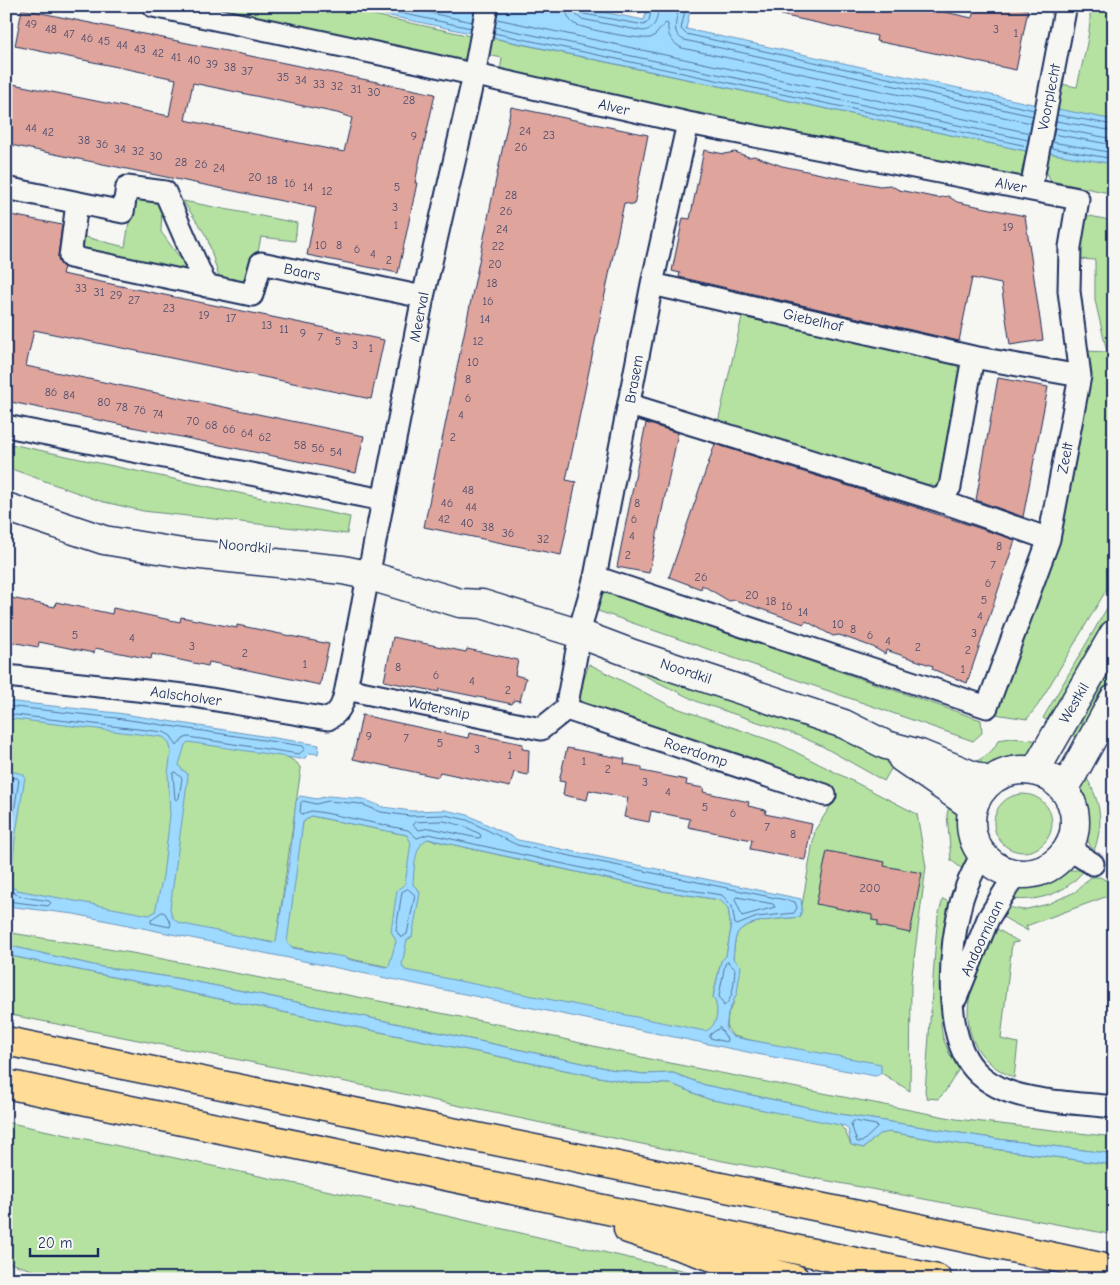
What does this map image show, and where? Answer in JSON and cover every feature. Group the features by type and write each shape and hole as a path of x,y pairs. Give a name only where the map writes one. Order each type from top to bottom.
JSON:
{"highway":[{"path":"6,1041 1114,1270"},
{"path":"6,1084 936,1279"},
{"path":"496,1186 725,1262 794,1279"},
{"path":"858,1216 931,1217 1114,1251"}],"street":[{"name":"Alver","path":"153,6 413,60 688,123 1078,199"},
{"name":"Meerval","path":"369,568 423,297 474,75 487,6"},
{"name":"Voorplecht","path":"1031,189 1065,10 1062,6"},
{"name":"Brasem","path":"580,634 595,576 652,284 688,123"},
{"path":"6,188 123,212 127,187 165,192 206,286"},
{"name":"Zeelt","path":"595,576 987,707 1049,539 1080,376 1069,291 1070,247 1078,199"},
{"name":"Baars","path":"77,203 70,257 252,295 261,263 423,297"},
{"name":"Giebelhof","path":"652,284 973,357 1080,376"},
{"path":"940,501 950,487 973,357"},
{"path":"630,404 940,501 1049,539"},
{"path":"6,426 383,500"},
{"name":"Noordkil","path":"6,492 99,525 133,532 198,542 326,553 460,603 482,604 580,634 633,654 844,724 886,745 914,767 973,807"},
{"name":"Noordkil","path":"6,507 104,540 182,553 301,565 369,568"},
{"path":"346,689 369,568"},
{"path":"566,709 580,634"},
{"name":"Westkil","path":"1035,771 1114,634"},
{"name":"Aalscholver","path":"6,676 193,696 328,719 336,715 342,706 346,689"},
{"name":"Watersnip","path":"346,689 541,729 566,709"},
{"path":"1064,790 1078,761 1114,699"},
{"name":"Roerdomp","path":"566,709 825,795"},
{"name":"Noordkil","path":"886,745 920,754 989,782"},
{"path":"1011,771 1035,771 1051,778 1064,790 1074,812 1075,825 1067,848 1058,860 1045,869 1031,873 1016,873 997,867 982,854 973,836 971,817 973,807 982,789 989,782 999,775 1011,771"},
{"path":"1067,848 1094,864"},
{"name":"Andoornlaan","path":"982,854 961,902 953,947 951,970 953,1005 961,1047 973,1069 998,1087 1017,1095 1114,1107"},
{"name":"Andoornlaan","path":"953,1005 988,919 1016,873"}],"green space":[{"path":"186,6 332,6 471,36 469,52 462,60 458,61"},
{"path":"1089,6 1114,6 1114,120 1058,110 1061,84 1077,87 1090,23"},
{"path":"492,38 1026,151 1021,176 1012,181 500,72 502,58 488,55"},
{"path":"1049,153 1114,164 1114,194 1051,181 1045,169"},
{"path":"133,198 162,204 161,232 194,277 76,250 81,236 125,247"},
{"path":"183,201 297,223 295,241 261,237 251,288 221,284 207,237"},
{"path":"1085,215 1114,221 1114,577 1038,705 1027,719 995,714 1047,563 1086,351 1107,352 1095,300 1095,260 1079,259"},
{"path":"742,317 952,360 962,372 940,482 933,490 718,422"},
{"path":"6,443 350,517 347,534 143,511 100,501 6,467"},
{"path":"602,590 981,720 982,733 973,741 598,611"},
{"path":"1114,596 1114,623 1055,725 1043,718"},
{"path":"1114,647 1114,687 1083,741 1065,731"},
{"path":"589,664 671,706 778,743 917,814 926,867 911,982 910,1091 875,1069 733,1036 727,1028 728,1013 733,1005 736,961 733,958 737,934 748,925 775,919 800,917 815,830 837,796 581,704 578,697"},
{"path":"638,667 837,736 865,747 894,764 884,781 820,745 794,734 698,702 637,672"},
{"path":"6,710 286,756 297,763 301,769 276,943 159,923 6,891"},
{"path":"1011,738 1033,740 1043,745 1031,759 1023,762 991,769 974,763 992,751 998,740"},
{"path":"1083,772 1093,791 1099,810 1099,829 1094,851 1088,842 1085,828 1080,789"},
{"path":"1017,794 1029,794 1039,798 1048,807 1052,829 1044,844 1029,852 1017,852 1007,848 998,839 994,829 994,817 998,807 1007,798"},
{"path":"951,800 962,815 969,851 966,872 951,860 947,814"},
{"path":"311,816 418,837 663,891 720,900 728,908 731,929 726,956 721,961 713,997 717,1006 717,1016 713,1025 707,1033 283,945 303,822"},
{"path":"1071,870 1084,870 1061,890 1032,899 1011,899 1014,892 1022,886"},
{"path":"1091,877 1100,877 1114,885 1114,913 1108,896 1026,926 1028,931 999,915 1003,906 1023,910 1048,904 1075,892"},
{"path":"943,899 952,904 942,996 941,1027 950,1055 959,1069 938,1099 927,1098 925,1092 936,936 938,916"},
{"path":"992,926 1019,942 1012,943 1001,1039 1018,1043 1014,1078 992,1064 977,1048 970,1030 968,1011 971,990 976,969"},
{"path":"6,932 132,953 507,1026 654,1060 956,1119 1114,1137 1114,1154 998,1139 840,1114 705,1085 673,1073 644,1074 615,1070 263,995 176,978 101,967 6,945"},
{"path":"6,955 594,1076 632,1083 672,1084 708,1099 839,1124 845,1131 851,1145 864,1148 880,1133 890,1132 971,1146 1114,1165 1114,1235 723,1161 270,1066 6,1014"},
{"path":"6,1122 447,1216 720,1279 62,1279 6,1262"}],"water":[{"path":"343,6 572,6 644,20 648,6 691,6 686,29 1114,120 1114,164 1026,151"},
{"path":"6,701 117,713 319,745 318,754 309,753 305,758 300,759 188,742 185,745 179,765 188,776 170,908 172,917 179,923 272,943 276,941 290,857 296,801 300,796 317,799 328,796 363,799 383,807 411,811 445,810 468,815 518,840 801,899 800,917 775,919 748,925 737,934 733,958 741,966 737,993 728,1013 726,1030 733,1037 881,1064 881,1074 875,1076 757,1054 74,914 6,906 6,781 7,774 10,771 23,774 25,777 15,839 12,887 17,890 149,915 155,912 163,876 170,815 168,774 171,751 169,742 163,737 6,718","holes":["311,816 407,835 411,843 405,884 397,890 391,931 396,941 389,966 386,967 293,948 287,942 303,822","428,839 663,891 720,900 728,908 731,929 726,956 721,961 713,997 717,1006 713,1026 705,1031 405,970 402,965 406,944 407,940 412,937 420,893 413,885 417,852 423,842"]},
{"path":"6,945 102,967 176,978 263,995 615,1070 644,1074 673,1073 705,1085 840,1114 998,1139 1114,1154 1114,1165 971,1146 890,1132 879,1134 864,1148 851,1145 848,1128 845,1126 708,1099 672,1084 632,1083 594,1076 6,955"}],"building":[{"path":"781,6 918,6 972,18 975,6 1013,6 1028,10 1016,70 876,41 877,36 781,15"},
{"path":"22,9 435,94 422,149 415,183 417,183 398,273 307,255 316,208 6,144 6,93 8,83 169,116 176,79 15,46","holes":["193,83 337,113 352,118 344,152 185,120"]},
{"path":"511,107 648,135 634,205 624,203 566,480 576,482 561,555 424,527"},
{"path":"704,150 724,154 735,152 749,157 754,156 782,166 880,186 890,185 899,190 938,198 948,196 957,202 1025,216 1043,340 1010,345 1001,284 972,278 959,341 679,277 680,273 672,271 683,218 690,219"},
{"path":"6,214 62,225 58,256 59,262 64,267 62,274 384,340 371,399 34,330 26,366 364,436 356,473 6,401"},
{"path":"998,378 1048,387 1023,517 976,500"},
{"path":"646,423 678,433 649,573 617,567"},
{"path":"715,444 1015,540 967,683 932,669 933,666 886,650 885,654 873,647 839,635 833,636 806,621 804,624 735,600 729,601 702,585 701,589 669,577"},
{"path":"11,598 55,607 56,602 112,614 113,608 180,622 181,617 237,628 237,625 329,644 320,685 209,662 208,666 152,654 151,659 95,648 94,653 39,642 38,647 6,641 6,609 8,610"},
{"path":"393,637 466,652 467,649 518,660 515,675 526,678 520,701 514,700 512,704 439,689 439,692 384,681"},
{"path":"362,715 468,738 469,733 523,744 522,749 529,750 528,775 514,772 510,787 440,772 438,777 353,759"},
{"path":"567,748 625,759 624,764 642,767 642,771 687,780 686,785 704,788 703,792 749,802 748,806 766,810 765,814 812,824 805,860 750,849 752,840 688,827 690,819 651,811 649,822 624,817 628,798 589,790 587,800 563,795 565,782 559,781"},
{"path":"827,851 885,862 884,866 922,873 910,933 878,926 878,921 872,920 872,915 816,904"}]}
